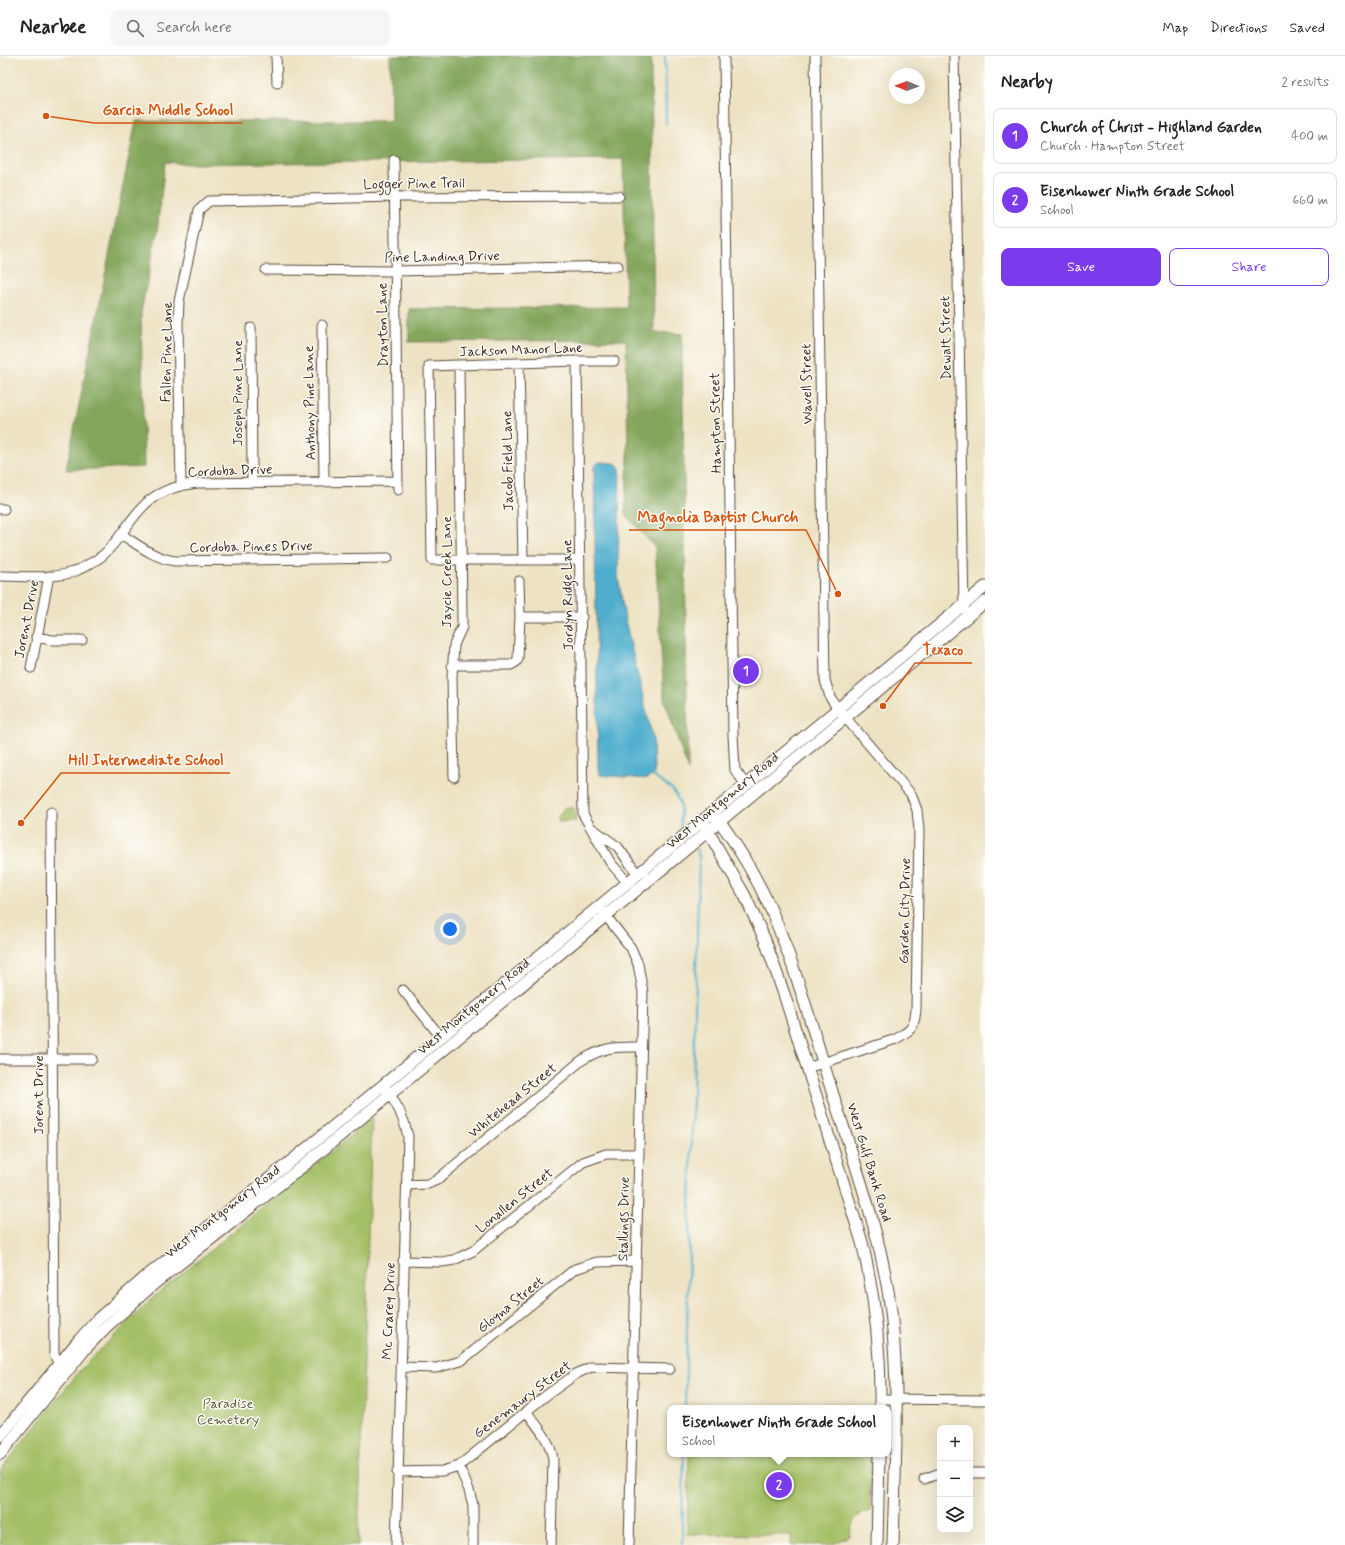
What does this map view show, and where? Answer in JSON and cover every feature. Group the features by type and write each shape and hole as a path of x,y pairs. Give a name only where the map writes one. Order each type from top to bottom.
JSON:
{"main road":[{"name":"West Montgomery Road","path":"0,1436 98,1319 148,1275 289,1163 386,1090 842,713 985,587"},
{"name":"West Montgomery Road","path":"717,817 746,786 965,619 985,602"},
{"name":"West Gulf Bank Road","path":"717,817 742,855 762,892 780,934 823,1062 877,1234 886,1280 894,1341 896,1399 893,1545"},
{"name":"West Montgomery Road","path":"0,1454 86,1348 106,1327 155,1283 296,1172 442,1037 602,911 628,883 638,875 705,827"},
{"path":"705,827 745,896 765,940 784,994 862,1242 871,1283 878,1340 880,1403"},
{"path":"765,940 780,934"},
{"path":"840,1173 857,1168"},
{"path":"871,1283 886,1280"},
{"path":"877,1545 879,1457"},
{"path":"877,1520 894,1520"}],"street":[{"path":"276,56 277,83"},
{"name":"Hampton Street","path":"724,56 733,735 735,770 746,786"},
{"name":"Wavell Street","path":"815,56 825,680 830,697 842,713"},
{"name":"Dewalt Street","path":"954,56 965,619"},
{"name":"Drayton Lane","path":"394,160 398,490"},
{"name":"Logger Pine Trail","path":"209,201 394,197 619,196"},
{"name":"Fallen Pine Lane","path":"181,485 178,324 179,301 199,210 209,201"},
{"name":"Pine Landing Drive","path":"266,270 396,271 618,266"},
{"name":"Anthony Pine Lane","path":"322,325 324,482"},
{"name":"Joseph Pine Lane","path":"250,328 252,483"},
{"name":"Jordyn Ridge Lane","path":"577,361 582,617 583,814 610,862 628,883"},
{"name":"Jackson Manor Lane","path":"461,560 432,560 429,366 614,361"},
{"name":"Jacob Field Lane","path":"519,363 523,560"},
{"name":"Jaycie Creek Lane","path":"454,777 452,665 454,645 462,627 459,365"},
{"name":"Cordoba Drive","path":"0,576 49,576 77,570 91,563 102,555 121,534 140,509 150,500 161,493 181,485 198,483 398,481"},
{"name":"Cordoba Pines Drive","path":"121,534 155,556 175,561 388,558"},
{"path":"461,560 580,560"},
{"name":"Jorent Drive","path":"31,668 49,576"},
{"path":"452,665 510,665 516,662 518,659 520,617 519,581"},
{"path":"520,617 582,617"},
{"path":"36,637 52,640 82,640"},
{"name":"Garden City Drive","path":"807,1068 896,1039 908,1032 915,1024 919,830 917,810 911,794 842,713"},
{"name":"Jorent Drive","path":"50,812 54,1354 64,1376"},
{"path":"590,827 618,847 638,875"},
{"name":"Stallings Drive","path":"602,911 631,948 638,964 643,992 629,1545"},
{"path":"403,990 442,1037"},
{"name":"Whitehead Street","path":"407,1185 428,1184 437,1180 582,1060 597,1052 612,1047 641,1047"},
{"path":"0,1059 92,1059"},
{"name":"Mc Crarey Drive","path":"386,1090 395,1101 404,1118 408,1136 403,1261 396,1545"},
{"name":"Lonallen Street","path":"403,1261 442,1262 454,1260 473,1251 583,1162 606,1154 639,1154"},
{"name":"Gloyna Street","path":"400,1367 436,1368 461,1361 575,1269 596,1262 636,1261"},
{"name":"Genemaury Street","path":"397,1472 435,1471 459,1466 544,1396 581,1372 591,1368 634,1367 670,1369"},
{"path":"880,1403 896,1399 985,1400"},
{"path":"526,1411 548,1441 552,1450 551,1545"},
{"path":"459,1466 469,1490 473,1505 473,1545"},
{"path":"973,1473 985,1473"},
{"path":"924,1479 937,1474"}],"green space":[{"path":"390,56 651,56 654,332 682,334 688,770 664,699 655,547 625,514 628,459 626,340 409,342 409,309 626,307 623,159 187,164 165,162 157,232 141,312 144,467 66,470 136,121 391,121"},
{"path":"572,807 575,810 576,821 559,822 558,817 564,808"},
{"name":"Paradise Cemetery","path":"372,1118 358,1545 0,1545 0,1471 81,1369 150,1300"},
{"path":"689,1457 871,1457 870,1511 855,1519 850,1536 831,1545 791,1545 791,1535 687,1534"}],"water":[{"path":"600,462 615,463 620,468 618,575 625,620 653,740 654,774 647,779 600,775 598,768 594,466"}],"waterway":[{"path":"665,56 666,124"},
{"path":"651,775 673,790 680,803 681,829"},
{"path":"685,1405 699,857 697,850"},
{"path":"682,1545 684,1457"}],"place":[{"name":"Garcia Middle School","path":"46,116"},
{"name":"Magnolia Baptist Church","path":"838,594"},
{"name":"Church of Christ - Highland Garden","path":"746,671"},
{"name":"Texaco","path":"883,706"},
{"name":"Hill Intermediate School","path":"21,823"},
{"name":"Eisenhower Ninth Grade School","path":"779,1485"}]}
